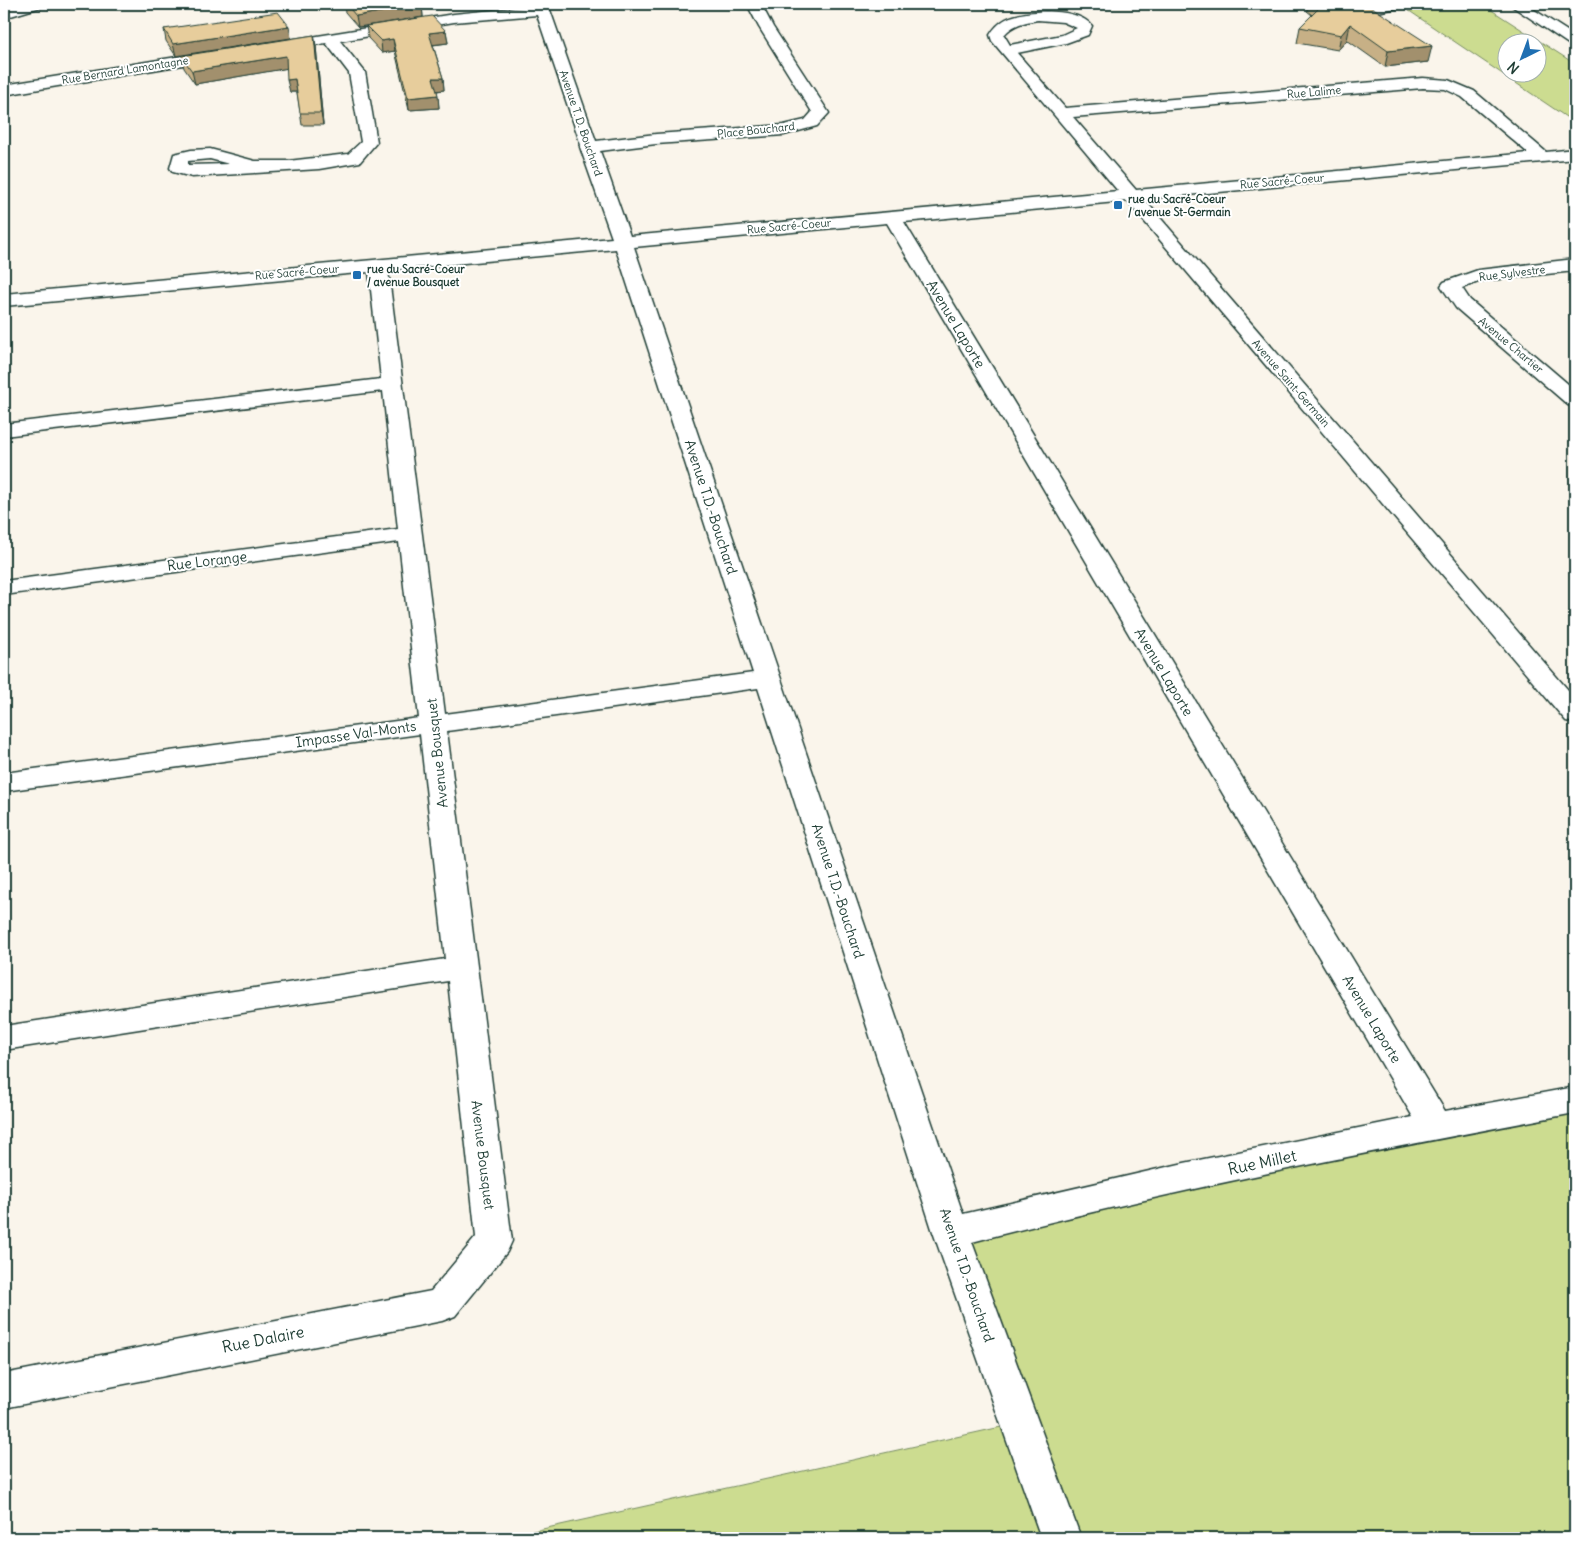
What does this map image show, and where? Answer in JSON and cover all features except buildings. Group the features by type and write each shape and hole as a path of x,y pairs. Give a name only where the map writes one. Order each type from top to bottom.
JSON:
{"street":[{"path":"4,20 6,17 4,13 36,4"},
{"name":"Place Bouchard","path":"588,147 656,139 784,130 811,123 821,113 766,27 754,4"},
{"path":"1347,4 1367,10 1392,5 1390,4"},
{"path":"1516,4 1575,42"},
{"path":"263,48 454,18 541,7"},
{"name":"Avenue T. D. Bouchard","path":"541,7 588,147 623,242"},
{"name":"Avenue Saint-Germain","path":"1007,50 1066,39 1083,32 1084,26 1077,20 1057,16 1014,19 1001,27 997,35 1007,50 1130,195 1575,715"},
{"path":"256,167 319,164 356,158 369,142 357,72 330,38"},
{"name":"Rue Bernard Lamontagne","path":"4,90 234,53"},
{"name":"Rue Lalime","path":"1061,113 1423,83 1448,85 1468,94 1542,157"},
{"name":"Rue Sacré-Coeur","path":"4,300 1575,154"},
{"name":"Avenue Laporte","path":"892,217 1436,1126"},
{"name":"Avenue T.D.-Bouchard","path":"623,242 951,1232 1060,1538"},
{"name":"Avenue Bousquet","path":"378,264 391,384 434,724 460,968 494,1241"},
{"name":"Rue Sylvestre","path":"1450,286 1478,276 1575,265"},
{"name":"Avenue Chartier","path":"1450,286 1463,304 1575,400"},
{"path":"4,430 391,384"},
{"name":"Rue Lorange","path":"4,588 410,534"},
{"name":"Impasse Val-Monts","path":"4,782 768,679"},
{"path":"4,1038 460,968"},
{"name":"Rue Millet","path":"951,1232 1057,1204 1436,1126 1575,1100"},
{"name":"Rue Dalaire","path":"4,1392 442,1305 494,1241"}],"green space":[{"path":"1399,4 1482,4 1525,32 1496,32 1496,70"},
{"path":"1546,45 1575,64 1575,123 1514,82 1546,82"},
{"path":"1575,1105 1575,1538 502,1538 1019,1423 951,1232"}],"place":[{"name":"rue du Sacré-Coeur / avenue St-Germain","path":"1118,205"},
{"name":"rue du Sacré-Coeur / avenue Bousquet","path":"357,275"}]}
